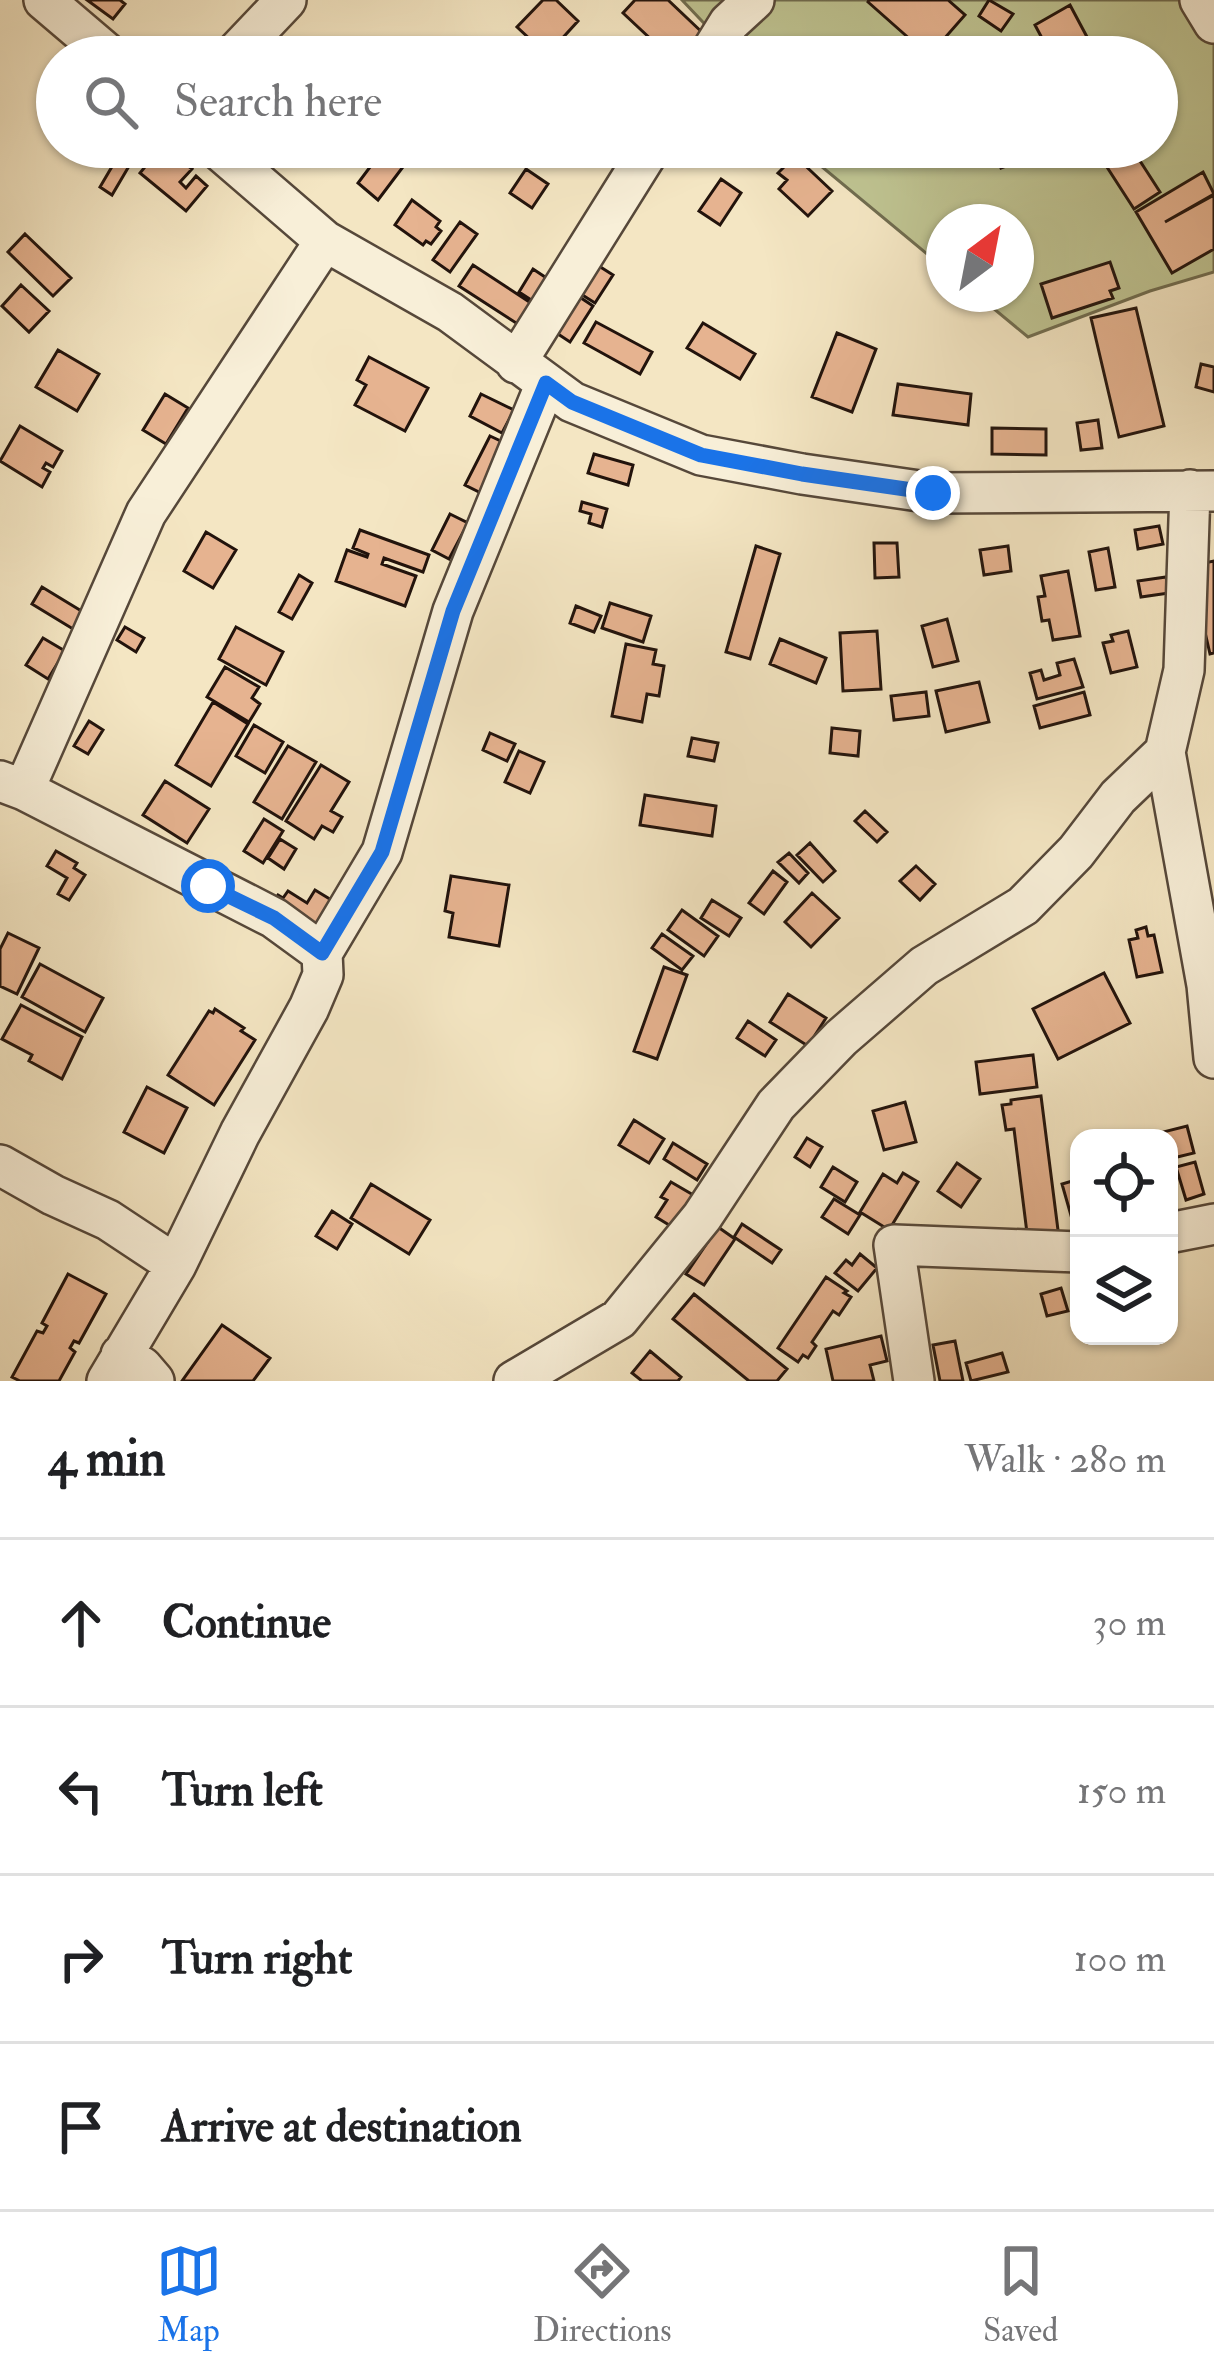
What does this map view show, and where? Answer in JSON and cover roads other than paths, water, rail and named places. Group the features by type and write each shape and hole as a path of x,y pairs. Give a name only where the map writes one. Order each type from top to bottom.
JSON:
{"street":[{"path":"44,0 86,36"},
{"path":"252,36 286,0"},
{"path":"721,36 754,0"},
{"path":"1200,0 1214,23"},
{"path":"240,168 325,241 451,312 572,402 701,455 933,493 1202,490 1184,670 1165,752 1208,985 1214,1058"},
{"path":"114,1368 176,1265 240,1133 309,1008 323,975 322,953 382,852 453,611 531,373 640,168"},
{"path":"322,953 274,918 12,785 146,513 325,241"},
{"path":"514,1381 619,1319 702,1217 776,1105 841,1037 924,966 1023,906 1076,852 1118,797 1165,752"},
{"path":"0,1165 52,1196 108,1220 176,1265"},
{"path":"1178,1231 1214,1224"},
{"path":"914,1381 894,1245 1070,1252"},
{"path":"114,1368 142,1367 154,1381"}]}
